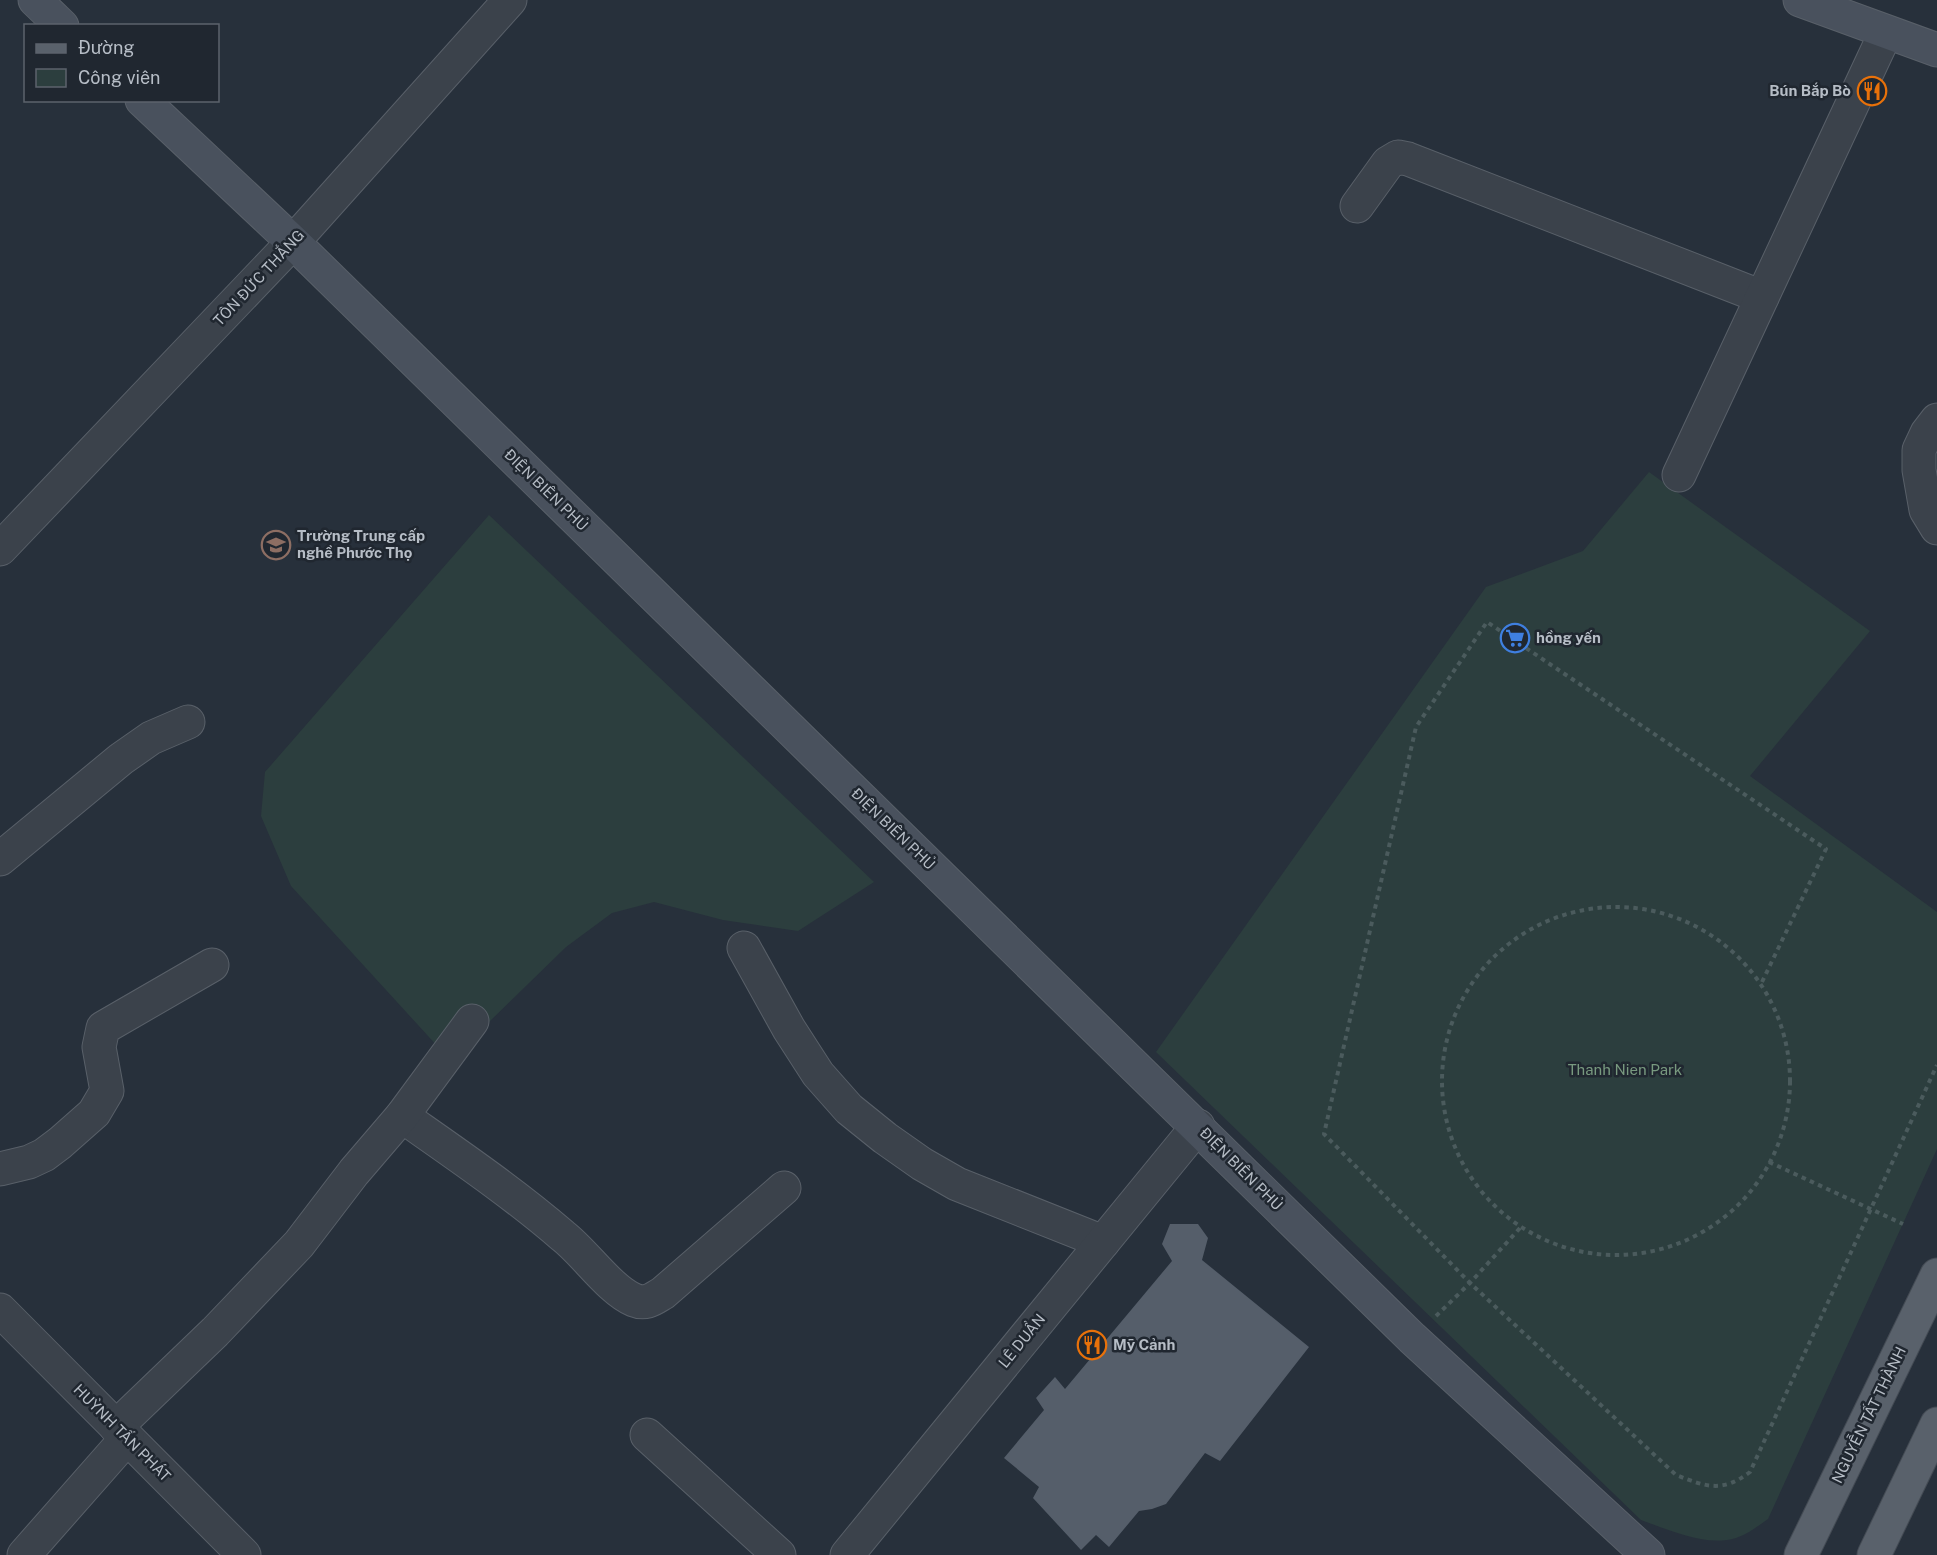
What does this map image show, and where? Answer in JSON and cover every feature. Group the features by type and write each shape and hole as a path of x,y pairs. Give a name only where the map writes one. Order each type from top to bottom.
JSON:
{"main road":[{"name":"NGUYỄN TẤT THÀNH","path":"1801,1555 1937,1275"},
{"path":"1874,1555 1937,1424"}],"street":[{"path":"35,0 60,24"},
{"name":"TÔN ĐỨC THẮNG","path":"0,549 292,242 510,0"},
{"path":"1800,0 1937,50"},
{"path":"1678,475 1886,32"},
{"name":"ĐIỆN BIÊN PHỦ","path":"144,102 292,242 1198,1126 1412,1338 1648,1555"},
{"path":"1357,206 1388,163 1398,157 1408,159 1762,297"},
{"path":"1937,420 1927,433 1919,450 1919,470 1926,510 1937,528"},
{"path":"0,859 121,759 151,738 188,722"},
{"path":"744,948 789,1029 818,1074 849,1109 867,1124 913,1158 957,1184 1103,1242"},
{"path":"0,1169 29,1162 44,1155 94,1113 107,1091 99,1047 103,1028 212,965"},
{"path":"24,1555 121,1433 299,1244 354,1172 402,1116 472,1021"},
{"path":"402,1116 493,1180 565,1237 621,1292 635,1301 648,1303 663,1293 784,1188"},
{"name":"LÊ DUẨN","path":"847,1555 1198,1126"},
{"name":"HUỲNH TẤN PHÁT","path":"0,1310 244,1555"},
{"path":"647,1435 779,1555"}],"path":[{"path":"1762,982 1826,849 1487,622 1416,727 1324,1134 1470,1283 1676,1475 1700,1484 1719,1486 1735,1483 1750,1472 1937,1065"},
{"path":"1580,909 1648,909 1707,931 1762,982 1789,1047 1790,1114 1760,1184 1716,1226 1648,1254 1584,1254 1520,1228 1471,1180 1443,1113 1443,1048 1465,990 1516,936 1580,909"},
{"path":"1769,1162 1903,1224"},
{"path":"1412,1338 1470,1283 1520,1228"}],"green space":[{"name":"Thanh Nien Park","path":"1649,472 1870,631 1750,776 1937,912 1937,1149 1768,1519 1745,1534 1724,1540 1700,1539 1641,1520 1156,1052 1486,587 1583,551"},
{"path":"489,515 874,882 798,931 723,920 654,902 612,913 566,947 450,1060 291,886 261,816 265,772"}],"building":[{"path":"1170,1224 1198,1224 1208,1238 1202,1260 1309,1347 1220,1461 1205,1453 1166,1504 1139,1511 1109,1547 1096,1535 1081,1550 1033,1498 1039,1487 1004,1458 1044,1410 1036,1398 1055,1377 1065,1389 1172,1261 1162,1244"}],"place":[{"name":"Bún Bắp Bò","path":"1872,91"},
{"name":"Trường Trung cấp nghề Phước Thọ","path":"276,545"},
{"name":"hồng yến","path":"1515,638"},
{"name":"Mỹ Cảnh","path":"1092,1345"}]}
